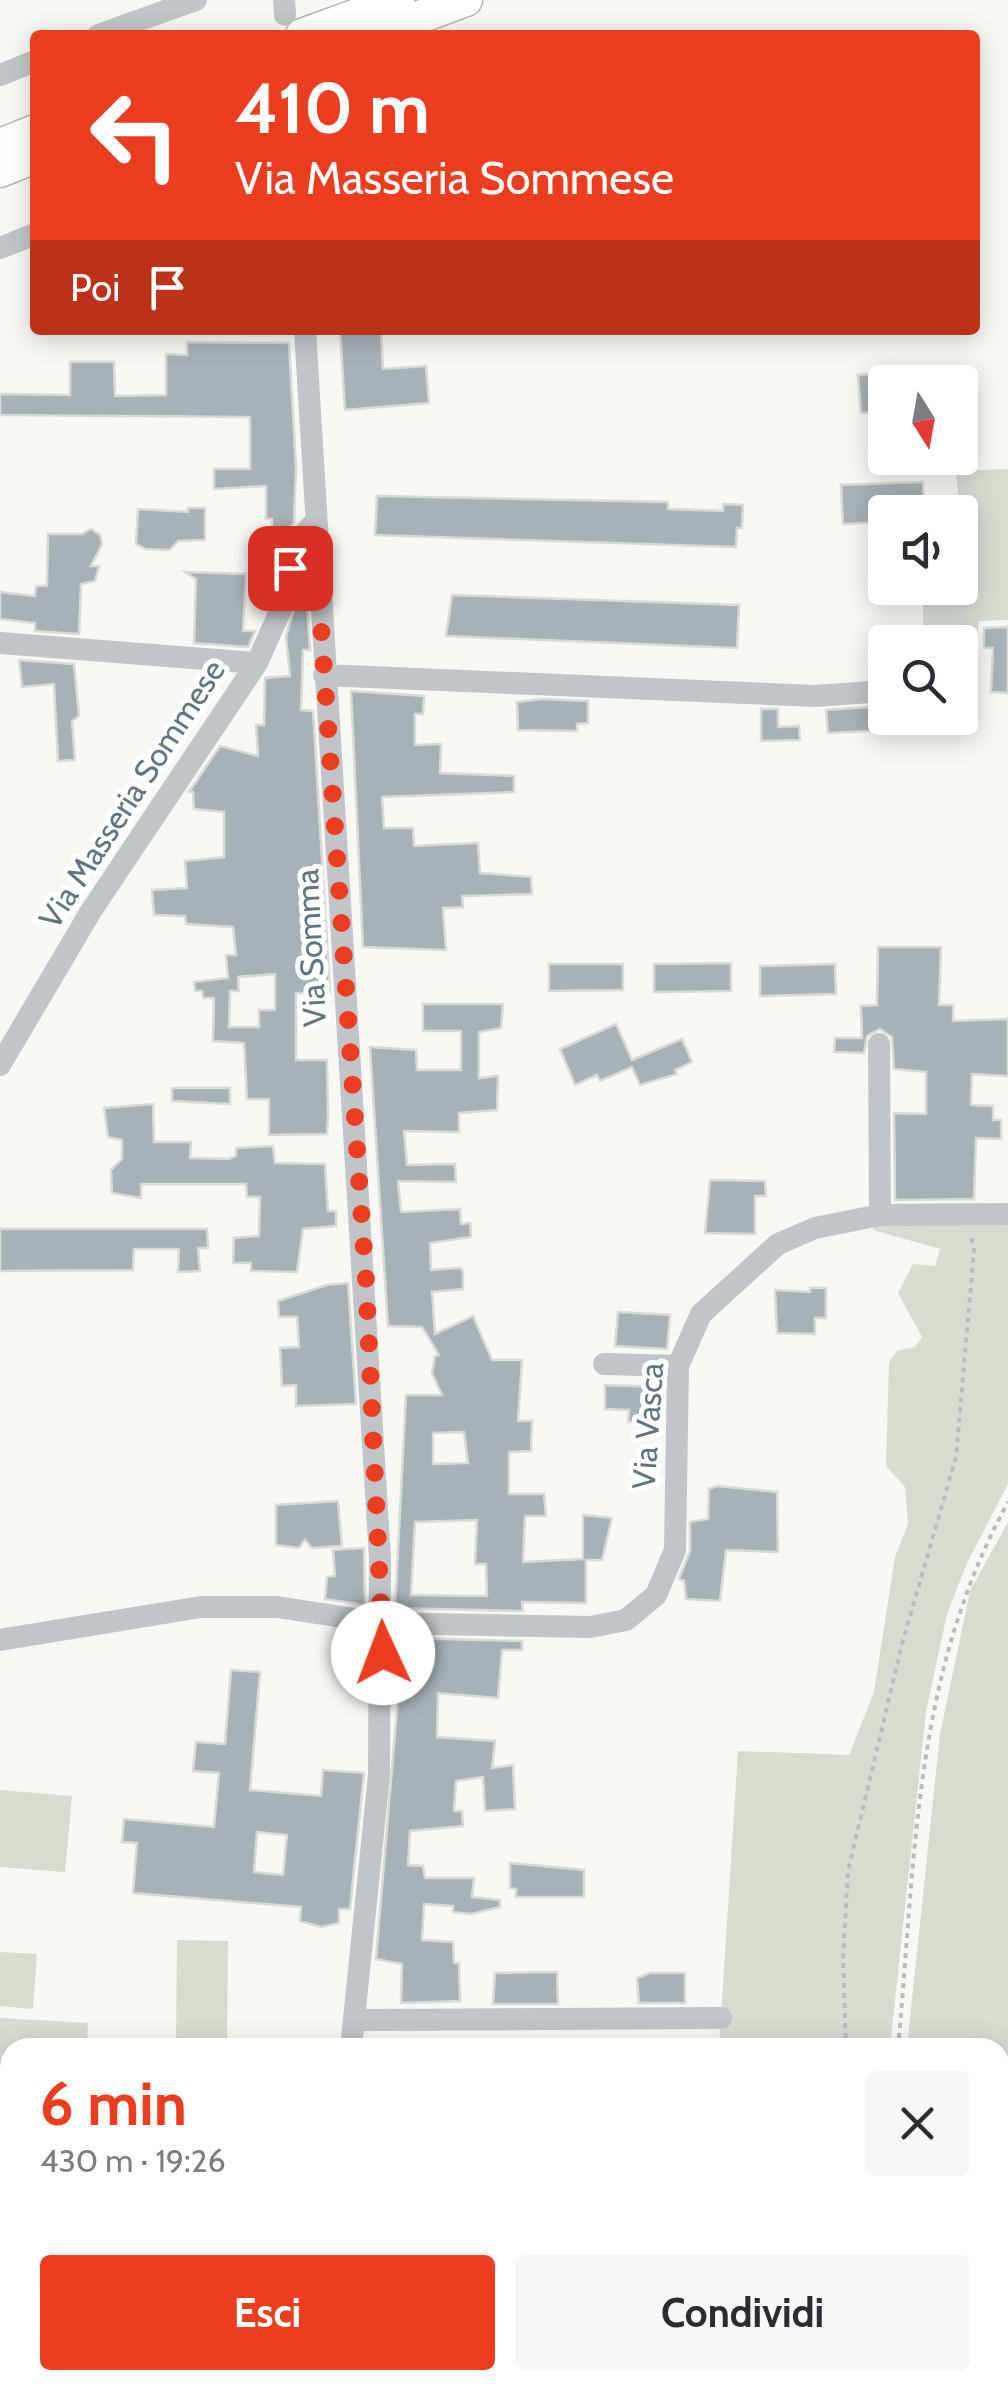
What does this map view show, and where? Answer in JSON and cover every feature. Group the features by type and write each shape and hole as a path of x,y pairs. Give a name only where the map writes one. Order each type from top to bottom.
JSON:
{"highway":[{"path":"298,20 398,0"},
{"path":"385,30 466,0"},
{"path":"0,145 30,134"},
{"path":"0,171 30,160"}],"street":[{"path":"112,30 196,0"},
{"path":"0,76 30,63"},
{"path":"0,248 30,236"},
{"name":"Via Somma","path":"304,335 366,1280 381,1623 379,1775 353,2038"},
{"name":"Via Masseria Sommese","path":"0,1065 91,911 258,663 282,608 297,541 314,523"},
{"name":"Via Masseria Sommese","path":"0,644 258,663"},
{"path":"324,675 815,696 868,692"},
{"path":"879,1044 880,1215"},
{"name":"Via Vasca","path":"0,1640 201,1607 277,1607 381,1623 590,1627 626,1620 656,1594 675,1550 678,1366 701,1314 778,1244 815,1228 880,1215 1008,1214"},
{"path":"604,1364 678,1366"},
{"path":"356,2020 721,2018"}],"path":[{"path":"846,2038 843,1959 848,1871 902,1644 956,1456 974,1250 968,1214"},
{"path":"899,2038 925,1753 937,1686 960,1601 1008,1502"}],"shaded area":[{"path":"1008,469 1008,620 979,621 978,633 978,625 923,625 923,605 978,605 978,495 958,495 956,475 978,475 978,470"},
{"path":"875,1219 1008,1219 1008,1484 967,1563 947,1614 926,1712 891,2038 720,2038 738,1751 849,1755 874,1692 895,1557 908,1524 905,1487 886,1466 889,1362 897,1351 915,1347 922,1337 898,1293 913,1264 935,1266 940,1249 873,1230"},
{"path":"1008,1522 1008,2038 908,2038 940,1734 970,1591"},
{"path":"0,1790 72,1796 65,1872 0,1867"},
{"path":"177,1940 228,1941 227,2038 176,2038"},
{"path":"0,1952 37,1954 33,2009 0,2006"},
{"path":"0,2018 88,2023 87,2038 0,2038"}],"building":[{"path":"340,335 381,335 383,369 426,366 429,403 345,410"},
{"path":"187,342 289,343 296,467 294,523 284,534 272,534 272,519 266,519 266,486 214,489 214,469 250,469 250,417 0,415 0,394 70,395 70,362 114,362 115,396 166,395 166,354 187,355"},
{"path":"868,374 868,413 861,413 858,375"},
{"path":"923,482 923,495 868,495 868,523 843,524 841,485"},
{"path":"377,496 668,502 668,509 723,511 723,504 743,505 742,528 737,528 736,547 375,535"},
{"path":"188,508 205,508 205,540 178,541 170,550 146,549 136,544 138,509 188,512"},
{"path":"91,529 100,535 102,544 91,566 99,566 95,581 81,584 79,634 35,631 35,623 0,619 0,592 35,596 36,586 47,586 48,534 82,534"},
{"path":"185,572 246,574 243,631 255,631 248,647 194,643 196,579"},
{"path":"305,574 310,650 303,650 301,710 313,711 330,993 296,993 296,1060 327,1060 327,1134 269,1135 269,1099 247,1099 244,1043 213,1041 214,998 203,998 202,991 195,991 194,982 228,978 226,955 236,955 233,927 186,924 185,916 154,915 152,890 187,888 185,861 224,857 224,812 194,809 193,792 189,792 220,746 258,756 256,725 264,725 265,678 290,676 286,636","holes":["275,974 275,1010 259,1010 259,1027 229,1027 230,991 239,991 238,977"]},
{"path":"452,595 739,605 737,648 446,636"},
{"path":"1008,627 1008,693 991,692 993,648 984,648 984,628"},
{"path":"19,660 74,664 79,716 72,721 75,760 58,761 54,684 22,687"},
{"path":"351,691 424,696 423,714 415,714 415,745 441,744 440,773 514,776 514,792 382,797 384,828 413,828 414,846 478,843 480,873 531,877 532,894 462,896 463,907 443,908 446,950 363,947"},
{"path":"588,701 588,723 577,724 577,731 518,730 517,702"},
{"path":"868,707 868,731 828,733 826,710"},
{"path":"761,709 778,709 778,727 799,726 800,740 761,741"},
{"path":"878,947 941,947 939,1005 953,1005 953,1021 1008,1019 1008,1076 972,1074 971,1105 993,1106 993,1120 1001,1120 1001,1139 976,1138 974,1199 895,1200 894,1113 926,1114 926,1072 894,1069 892,1037 880,1029 867,1036 864,1053 834,1052 835,1038 862,1038 861,1006 877,1005"},
{"path":"731,963 731,991 654,992 654,964"},
{"path":"549,964 623,964 623,990 549,991"},
{"path":"835,964 836,994 760,996 760,966"},
{"path":"423,1004 503,1004 501,1028 479,1032 479,1078 498,1076 497,1110 459,1113 459,1132 404,1131 407,1165 455,1164 456,1182 398,1181 401,1212 460,1209 461,1224 470,1223 471,1237 430,1243 431,1270 461,1268 463,1272 463,1289 432,1292 435,1334 473,1316 492,1360 522,1360 518,1421 532,1421 531,1451 509,1452 509,1494 544,1494 546,1516 525,1516 523,1562 583,1559 583,1515 612,1518 602,1560 586,1560 586,1603 522,1602 523,1611 395,1608 406,1395 442,1395 432,1373 435,1356 439,1355 422,1327 388,1326 370,1047 416,1050 417,1070 461,1070 461,1031 423,1031","holes":["464,1432 468,1463 433,1464 433,1433","477,1520 475,1564 486,1564 487,1596 411,1595 415,1522"]},
{"path":"616,1024 632,1060 682,1039 692,1062 675,1070 677,1074 640,1085 632,1067 600,1081 597,1075 575,1085 560,1049"},
{"path":"172,1088 230,1088 230,1104 172,1101"},
{"path":"153,1104 154,1142 191,1142 190,1158 229,1159 236,1156 236,1148 273,1146 275,1163 325,1164 328,1211 336,1211 336,1226 303,1229 297,1272 251,1271 251,1263 233,1263 234,1238 259,1236 260,1197 247,1197 246,1184 141,1184 141,1198 112,1193 111,1170 122,1159 122,1140 108,1137 104,1108"},
{"path":"710,1180 765,1181 766,1196 755,1196 755,1234 705,1233"},
{"path":"0,1229 207,1229 208,1248 198,1248 200,1271 178,1272 179,1249 134,1249 133,1270 0,1271"},
{"path":"348,1283 356,1404 296,1406 296,1385 282,1386 280,1348 299,1347 297,1317 279,1317 278,1301 327,1285"},
{"path":"810,1288 826,1288 826,1318 815,1318 815,1334 777,1333 775,1290 810,1292"},
{"path":"618,1312 670,1315 667,1349 615,1346"},
{"path":"605,1385 656,1387 655,1423 628,1422 629,1410 605,1409"},
{"path":"717,1486 777,1492 778,1552 726,1550 720,1601 686,1599 684,1581 679,1579 690,1551 690,1522 708,1519 709,1489"},
{"path":"338,1501 342,1546 312,1548 305,1540 299,1548 276,1545 276,1505"},
{"path":"364,1548 365,1605 325,1599 327,1577 335,1576 333,1550"},
{"path":"403,1638 522,1641 522,1650 502,1650 498,1698 438,1693 437,1737 495,1741 492,1768 513,1765 515,1809 485,1811 483,1777 456,1781 454,1811 462,1811 463,1826 410,1831 408,1865 423,1866 425,1878 474,1878 472,1897 500,1900 500,1907 471,1914 453,1912 453,1906 424,1904 422,1940 453,1942 454,1963 459,1963 460,2001 401,2003 402,1964 376,1959"},
{"path":"231,1670 260,1672 250,1790 321,1796 323,1770 364,1773 350,1909 339,1909 339,1923 321,1927 300,1921 301,1907 133,1893 137,1843 122,1842 124,1819 214,1827 219,1773 193,1771 196,1742 225,1744","holes":["257,1832 287,1835 283,1875 254,1872"]},
{"path":"510,1863 584,1870 584,1897 516,1897 516,1889 510,1888"},
{"path":"557,1972 558,2004 493,2004 495,1973"},
{"path":"650,1973 685,1973 685,2003 639,2003 637,1978"}],"route":[{"path":"290,568 297,541 314,523 366,1280 383,1653"}]}
